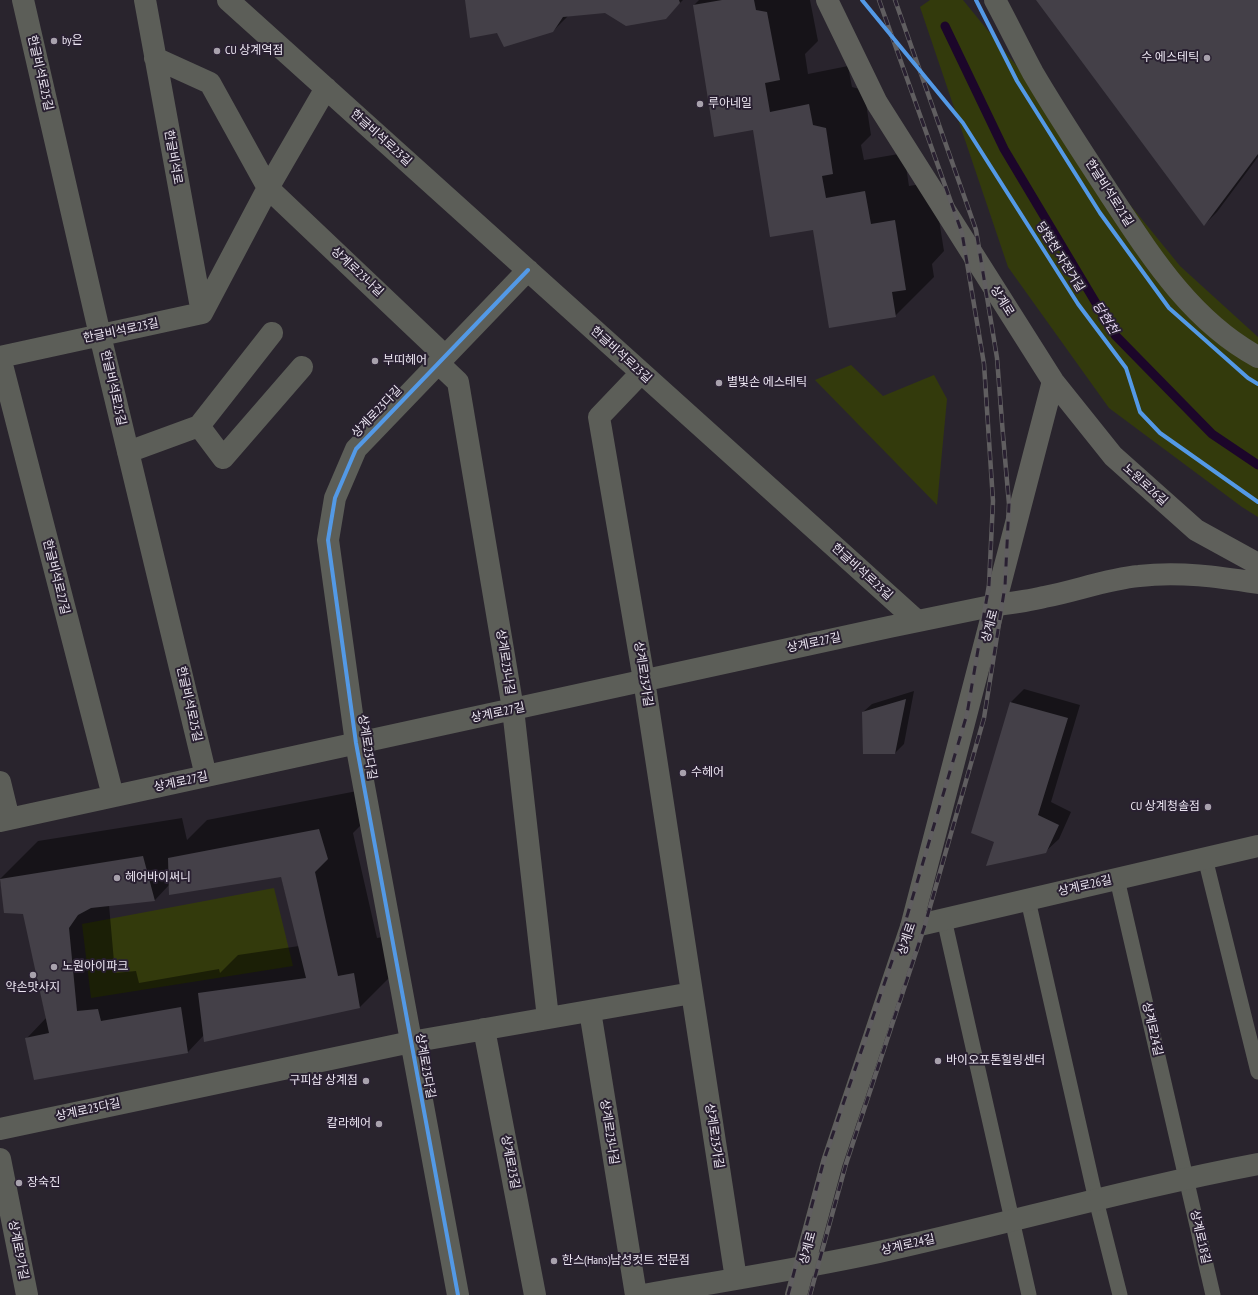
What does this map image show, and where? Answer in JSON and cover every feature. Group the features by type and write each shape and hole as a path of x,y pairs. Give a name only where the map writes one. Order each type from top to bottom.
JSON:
{"main road":[{"name":"상계로","path":"796,1295 832,1162 911,927 996,605 1053,381 877,104 828,0"},
{"name":"노원로26길","path":"1053,381 1114,456 1196,530 1258,564"},
{"path":"996,605 1045,597 1108,581 1140,576 1175,574 1223,577 1258,583"}],"street":[{"name":"한글비석로25길","path":"23,0 100,335 206,776"},
{"name":"한글비석로","path":"145,0 202,313"},
{"name":"한글비석로23길","path":"228,0 917,621"},
{"name":"한글비석로21길","path":"996,0 1032,71 1079,148 1145,248 1189,304 1240,347 1258,357"},
{"name":"상계로23나길","path":"155,58 210,83 268,188 442,359 458,382 513,709 548,1018"},
{"path":"202,313 268,188 326,88"},
{"name":"상계로23다길","path":"458,1295 356,743 328,540 335,498 356,449 528,270"},
{"name":"한글비석로23길","path":"0,357 202,313"},
{"path":"128,452 200,426 272,333"},
{"name":"한글비석로27길","path":"0,357 113,796"},
{"path":"200,426 223,458 302,367"},
{"name":"상계로23가길","path":"641,373 598,417 644,680 736,1279"},
{"name":"상계로27길","path":"4,820 644,680 996,605"},
{"path":"0,782 4,820"},
{"name":"상계로26길","path":"911,927 1258,846"},
{"path":"411,1042 692,993"},
{"name":"상계로23나길","path":"590,1011 636,1295"},
{"name":"상계로23길","path":"484,1029 535,1295"},
{"name":"상계로23다길","path":"0,1129 411,1042"},
{"name":"상계로9가길","path":"0,1159 27,1295"},
{"name":"상계로24길","path":"803,1267 880,1252 1096,1200 1258,1164"},
{"path":"643,1295 803,1267"}],"lane":[{"path":"1205,858 1258,1072"},
{"name":"상계로24길","path":"1117,879 1187,1180"},
{"path":"1028,900 1096,1200 1120,1295"},
{"path":"944,919 1029,1295"},
{"name":"상계로18길","path":"1187,1180 1213,1295"}],"green space":[{"path":"930,0 963,0 1180,266 1258,337 1258,517 1242,507 1109,408 1008,267 920,7"},
{"path":"851,365 883,396 934,375 947,399 937,505 815,380"},
{"path":"274,888 293,966 91,998 82,924"}],"building":[{"path":"465,0 679,0 680,3 666,19 626,26 605,13 563,17 553,32 504,47 497,33 470,38"},
{"path":"722,0 754,0 756,10 767,12 780,80 765,83 770,112 809,104 813,125 826,128 833,174 822,176 826,198 865,191 871,224 895,220 906,290 892,292 896,317 829,328 813,230 770,237 753,130 714,137 693,5"},
{"path":"1036,0 1258,0 1258,154 1204,226"},
{"path":"906,699 895,754 863,754 862,712"},
{"path":"1010,702 1068,718 1038,815 1059,825 1046,853 986,866 994,842 971,833"},
{"path":"319,829 328,859 315,872 338,976 354,973 360,1008 204,1042 198,993 306,978 281,877 169,895 168,858"},
{"name":"노원아이파크","path":"143,856 155,901 91,908 78,915 69,928 77,1011 98,1009 101,1021 181,1007 188,1053 34,1080 25,1038 49,1033 23,914 4,913 0,879"}],"waterway":[{"name":"당현천","path":"945,26 1004,149 1115,335 1212,434 1258,465"}],"railway":[{"path":"788,1295 824,1160 905,923 967,714 989,585 993,501 984,364 962,233 879,0"},
{"path":"810,1295 846,1164 924,928 984,718 1005,586 1009,504 997,358 976,230 895,0"}],"cycle path":[{"name":"당현천 자전거길","path":"862,0 963,123 1078,304 1126,368 1140,412 1160,433 1258,502"},
{"path":"976,0 1017,81 1100,213 1169,308 1248,378 1258,384"},
{"path":"458,1295 356,743 328,540 335,498 356,449 528,270"}],"place":[{"name":"by은","path":"54,41"},
{"name":"CU 상계역점","path":"217,51"},
{"name":"수 에스테틱","path":"1207,58"},
{"name":"루아네일","path":"700,104"},
{"name":"부띠헤어","path":"375,361"},
{"name":"별빛손 에스테틱","path":"719,383"},
{"name":"수헤어","path":"683,773"},
{"name":"CU 상계청솔점","path":"1208,807"},
{"name":"헤어바이써니","path":"117,878"},
{"name":"노원아이파크","path":"54,967"},
{"name":"약손맛사지","path":"33,975"},
{"name":"바이오포톤힐링센터","path":"938,1061"},
{"name":"구피샵 상계점","path":"366,1081"},
{"name":"칼라헤어","path":"379,1124"},
{"name":"장숙진","path":"19,1183"},
{"name":"한스(Hans)남성컷트 전문점","path":"554,1261"}]}
